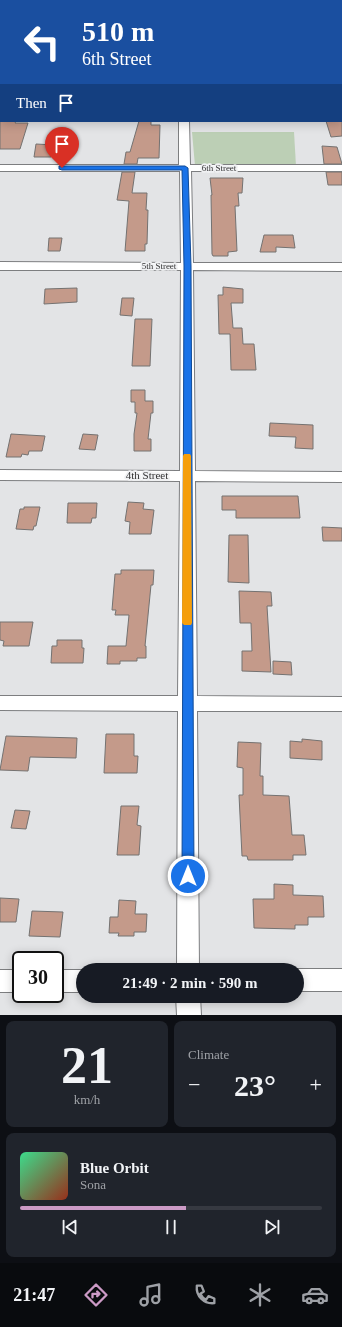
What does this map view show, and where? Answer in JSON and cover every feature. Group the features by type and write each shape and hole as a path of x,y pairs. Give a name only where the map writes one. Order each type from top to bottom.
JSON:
{"street":[{"path":"184,122 187,266 188,963"},
{"name":"6th Street","path":"0,168 342,168"},
{"name":"5th Street","path":"0,266 342,267"},
{"name":"4th Street","path":"0,474 342,477"},
{"path":"0,703 342,704"},
{"path":"304,980 342,980"},
{"path":"0,981 12,981"},
{"path":"64,981 76,981"},
{"path":"188,1003 189,1015"}],"green space":[{"path":"192,132 294,132 296,166 195,166"}],"building":[{"path":"0,122 28,123 20,149 0,149"},
{"path":"139,122 151,122 151,125 160,125 159,158 138,158 137,164 124,164 126,152 130,152"},
{"path":"326,122 342,122 342,136 331,137"},
{"path":"36,144 54,145 51,157 34,157"},
{"path":"322,146 337,147 342,164 324,164"},
{"path":"122,172 135,172 132,193 147,193 147,244 145,244 145,251 125,251 129,201 117,200"},
{"path":"326,172 342,172 342,185 328,185"},
{"path":"210,178 243,178 242,193 238,193 239,206 235,206 237,251 228,252 228,256 213,256 212,254 212,195"},
{"path":"264,235 293,235 295,248 276,247 276,252 260,252"},
{"path":"49,238 62,238 60,251 48,251"},
{"path":"223,287 243,289 243,303 231,303 233,328 242,328 243,344 254,344 256,370 231,370 230,334 219,334 218,295 223,295"},
{"path":"77,288 77,302 44,304 45,289"},
{"path":"122,298 134,298 132,316 120,315"},
{"path":"135,319 152,319 150,366 132,366"},
{"path":"131,390 145,390 145,401 153,401 153,413 151,413 148,439 151,439 151,451 134,451 134,434 137,413 135,413 135,402 131,402"},
{"path":"270,423 313,425 313,449 295,448 296,437 269,436"},
{"path":"11,434 45,436 42,451 29,451 28,455 22,454 21,457 6,457"},
{"path":"83,434 98,435 95,450 79,449"},
{"path":"222,496 298,496 300,518 236,518 236,510 222,510"},
{"path":"128,502 144,503 143,509 154,510 151,534 129,534 130,522 125,521"},
{"path":"68,503 97,503 96,518 92,518 91,523 67,523"},
{"path":"24,507 40,507 36,526 34,526 33,530 16,529 20,509 24,509"},
{"path":"322,527 342,528 342,541 323,541"},
{"path":"229,535 248,535 249,583 228,582"},
{"path":"121,570 154,570 153,585 151,585 145,646 146,658 137,658 137,661 120,661 120,664 107,664 108,646 126,646 129,615 115,615 116,610 112,610 115,574 121,574"},
{"path":"239,591 271,592 272,606 267,606 271,672 242,671 242,651 252,651 251,623 240,623"},
{"path":"0,622 33,622 29,646 3,646 4,641 0,640"},
{"path":"57,640 82,640 82,648 84,648 83,663 51,663 52,646 57,646"},
{"path":"273,661 291,662 292,675 273,674"},
{"path":"106,734 134,734 134,756 138,756 137,773 104,773"},
{"path":"6,736 77,738 76,758 30,757 28,771 0,770"},
{"path":"302,739 322,741 322,760 290,758 290,741 302,742"},
{"path":"238,742 261,743 260,776 263,776 263,795 289,796 292,835 304,835 306,855 293,855 293,860 248,860 247,856 242,856 239,795 243,795 243,768 237,767"},
{"path":"121,806 139,806 137,825 141,826 139,855 117,855"},
{"path":"15,810 30,811 26,829 11,828"},
{"path":"274,884 293,885 293,895 323,896 324,917 308,917 308,925 295,925 295,929 254,928 253,899 274,899"},
{"path":"0,898 19,899 16,922 0,922"},
{"path":"119,900 136,901 135,914 147,914 146,932 134,932 134,936 118,936 119,933 109,933 110,917 118,917"},
{"path":"32,911 63,912 60,937 29,936"}],"slow traffic":[{"path":"187,456 187,623"}],"route":[{"path":"62,168 185,168 187,266 186,406 188,876"}]}
